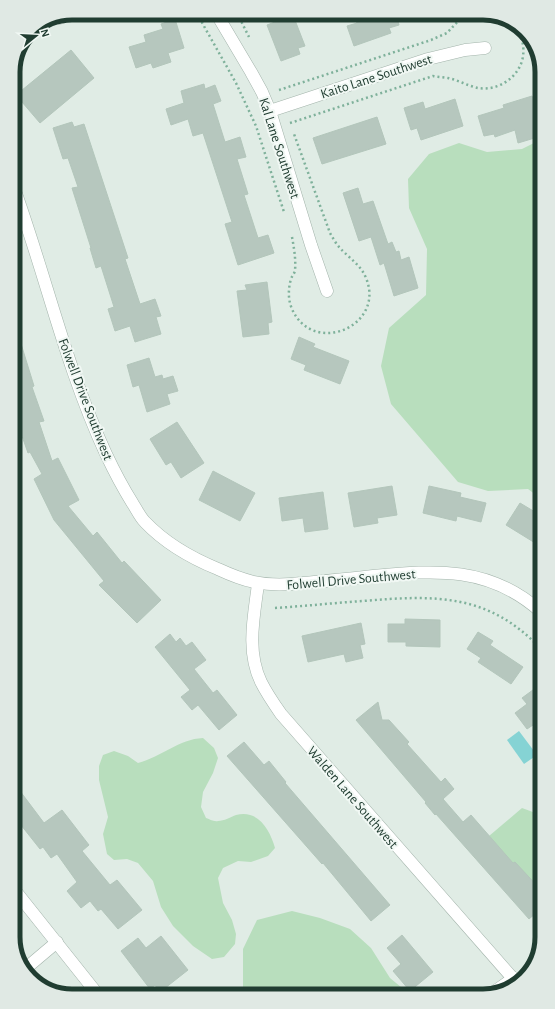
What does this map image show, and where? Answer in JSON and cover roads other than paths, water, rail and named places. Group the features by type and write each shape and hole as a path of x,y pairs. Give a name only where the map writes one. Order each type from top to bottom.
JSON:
{"street":[{"name":"Kal Lane Southwest","path":"220,20 254,78 270,111 311,245 327,291"},
{"name":"Kaito Lane Southwest","path":"270,111 428,59 484,48"},
{"name":"Folwell Drive Southwest","path":"20,218 88,413 114,471 128,497 156,534 202,562 234,576 258,584 285,585 405,573 458,573 475,576 498,583 512,590 535,607"},
{"name":"Walden Lane Southwest","path":"258,584 252,632 253,649 255,666 271,701 513,979"},
{"path":"20,897 94,989"},
{"path":"29,966 57,942"}],"water":[{"path":"519,731 535,752 535,756 524,764 507,740"}]}
